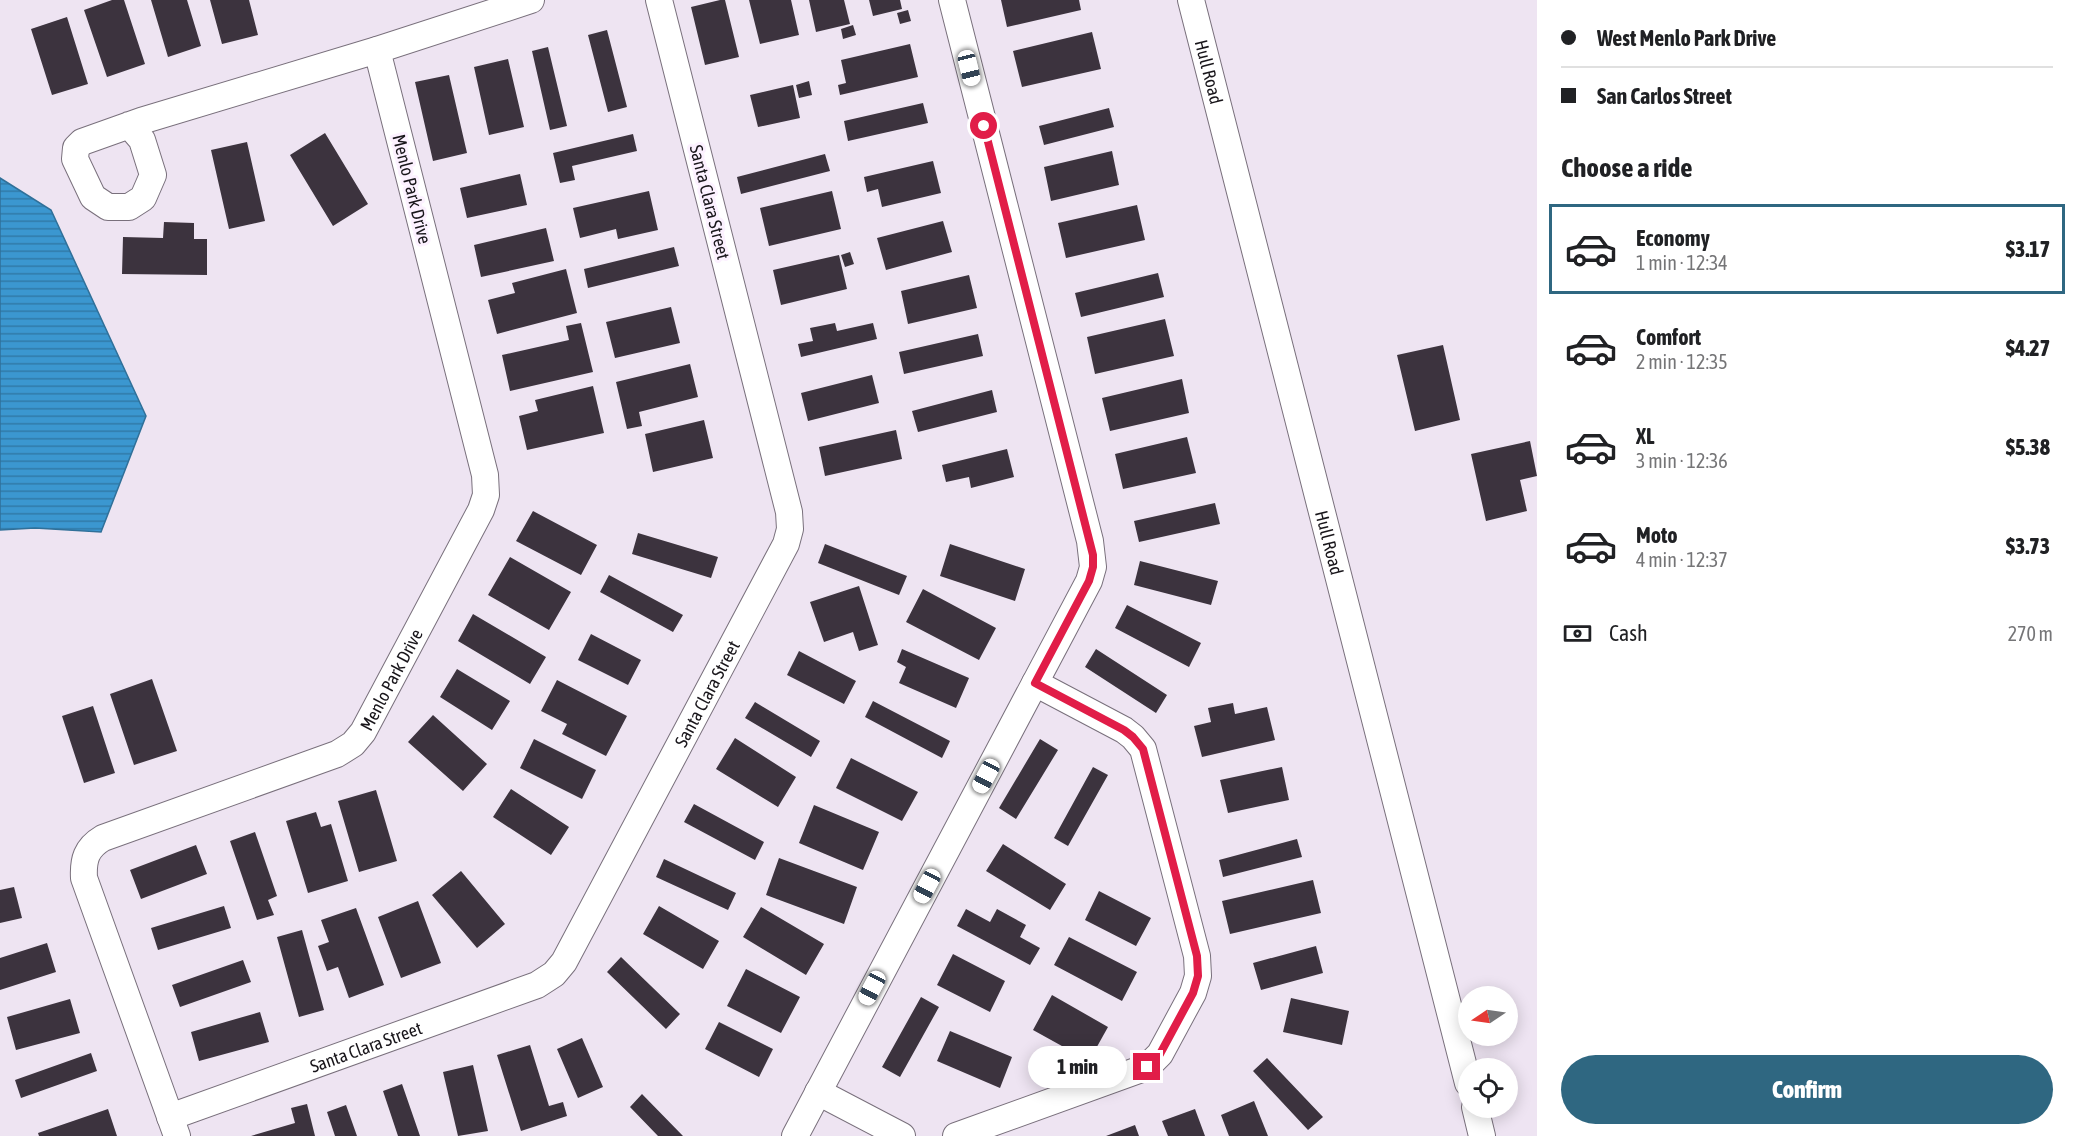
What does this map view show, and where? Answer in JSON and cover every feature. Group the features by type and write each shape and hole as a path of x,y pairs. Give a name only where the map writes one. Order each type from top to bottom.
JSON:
{"street":[{"path":"129,125 377,50 531,0"},
{"name":"Santa Clara Street","path":"174,1126 528,988 554,974 564,962 786,544 790,529 789,512 659,0"},
{"path":"795,1136 1089,581 1093,567 1093,555 952,0"},
{"name":"Hull Road","path":"1191,0 1462,1058"},
{"name":"Menlo Park Drive","path":"174,1126 84,878 83,865 87,853 94,843 103,838 337,754 353,744 363,732 481,510 486,495 485,476 377,50"},
{"path":"956,1136 1147,1067 1160,1054 1193,993 1198,976 1197,956 1143,749 1124,730 1035,683"},
{"path":"818,1092 902,1136"},
{"path":"1478,1118 1482,1136"}],"water":[{"path":"0,178 51,210 146,416 101,532 35,528 0,530"}],"building":[{"path":"112,0 124,0 145,64 107,77 84,10"},
{"path":"151,0 187,0 201,46 168,57"},
{"path":"210,0 249,0 258,35 222,44"},
{"path":"725,0 739,57 705,65 691,7"},
{"path":"749,0 791,0 799,35 760,44"},
{"path":"809,0 844,0 850,24 816,32"},
{"path":"869,0 900,0 902,9 873,16"},
{"path":"1001,0 1079,0 1081,10 1007,27"},
{"path":"908,10 911,21 900,24 897,13"},
{"path":"67,17 88,84 52,95 31,29"},
{"path":"853,25 856,35 843,39 841,29"},
{"path":"607,30 627,107 608,112 588,35"},
{"path":"1092,32 1101,69 1022,87 1013,51"},
{"path":"910,44 918,77 840,95 838,85 846,83 841,60"},
{"path":"548,47 567,126 550,130 532,51"},
{"path":"508,59 524,127 489,135 474,67"},
{"path":"449,75 467,153 433,161 415,82"},
{"path":"809,81 812,95 799,98 796,85"},
{"path":"793,85 800,118 758,127 750,95"},
{"path":"923,103 928,123 848,141 844,121"},
{"path":"1109,108 1114,127 1044,145 1039,126"},
{"path":"325,133 368,204 333,226 290,155"},
{"path":"633,134 637,151 572,166 575,180 560,183 553,153"},
{"path":"247,142 265,221 229,229 211,150"},
{"path":"1112,151 1119,185 1051,201 1044,167"},
{"path":"825,154 830,171 741,194 737,177"},
{"path":"933,161 941,193 882,207 878,189 867,192 864,177"},
{"path":"520,174 527,205 467,218 460,188"},
{"path":"649,191 658,230 618,239 616,229 580,238 573,208"},
{"path":"832,191 841,229 769,246 760,208"},
{"path":"1137,205 1145,240 1066,258 1058,223"},
{"path":"943,221 952,252 886,270 877,238"},
{"path":"164,222 194,223 194,239 207,239 207,275 122,274 123,237 163,238"},
{"path":"546,228 554,261 481,277 474,245"},
{"path":"674,247 679,266 588,288 584,269"},
{"path":"850,252 854,264 845,267 841,255"},
{"path":"839,255 847,289 781,305 773,270"},
{"path":"566,269 577,313 497,334 488,300 515,293 512,283"},
{"path":"1158,273 1164,297 1081,317 1075,293"},
{"path":"969,275 977,308 908,324 901,291"},
{"path":"671,307 680,343 615,358 606,322"},
{"path":"1165,319 1174,356 1095,374 1087,337"},
{"path":"581,323 593,372 510,391 502,355 569,340 566,326"},
{"path":"835,323 837,331 873,323 877,339 801,357 798,344 813,341 810,328"},
{"path":"978,334 983,356 904,374 899,352"},
{"path":"1443,345 1460,420 1415,431 1397,355"},
{"path":"690,364 698,397 639,412 642,426 627,429 616,382"},
{"path":"872,375 879,403 808,421 801,393"},
{"path":"1182,379 1189,413 1110,431 1102,398"},
{"path":"593,386 604,433 527,450 519,416 538,411 535,400"},
{"path":"992,390 997,412 918,432 912,411"},
{"path":"704,420 713,458 653,472 645,434"},
{"path":"896,430 902,459 825,476 819,447"},
{"path":"1187,437 1196,473 1123,489 1115,454"},
{"path":"1530,441 1537,476 1520,480 1527,511 1486,521 1471,454"},
{"path":"1007,449 1014,477 971,488 969,477 946,482 942,465"},
{"path":"1215,503 1220,524 1139,542 1134,521"},
{"path":"533,511 597,545 581,575 516,541"},
{"path":"638,533 718,557 711,578 632,554"},
{"path":"825,544 907,576 899,595 818,563"},
{"path":"950,544 1025,569 1015,601 940,576"},
{"path":"510,557 571,592 549,630 488,595"},
{"path":"1140,561 1218,581 1211,605 1134,585"},
{"path":"609,575 683,615 673,632 600,592"},
{"path":"859,586 878,645 859,651 853,632 824,642 810,602"},
{"path":"923,589 996,628 979,660 906,622"},
{"path":"1127,605 1201,643 1189,667 1115,628"},
{"path":"473,614 546,657 530,684 458,641"},
{"path":"591,634 641,660 628,685 578,660"},
{"path":"902,649 969,678 956,708 899,683 906,667 897,662"},
{"path":"1096,649 1167,695 1156,713 1085,667"},
{"path":"799,651 856,681 844,704 787,675"},
{"path":"457,669 510,701 492,730 440,697"},
{"path":"152,679 177,751 134,765 110,694"},
{"path":"557,680 627,716 606,756 562,734 567,724 541,711"},
{"path":"873,701 950,741 942,758 865,717"},
{"path":"755,702 820,741 811,757 745,718"},
{"path":"1233,703 1235,714 1267,707 1275,740 1202,757 1194,726 1211,722 1208,708"},
{"path":"93,706 115,773 84,783 62,716"},
{"path":"433,715 487,764 463,791 408,742"},
{"path":"735,738 796,777 778,807 716,769"},
{"path":"534,739 596,770 582,799 520,768"},
{"path":"1040,739 1058,750 1016,819 999,808"},
{"path":"851,758 918,792 902,821 836,788"},
{"path":"1093,767 1108,775 1068,846 1054,838"},
{"path":"1282,767 1289,800 1228,813 1220,780"},
{"path":"511,789 569,827 551,855 493,817"},
{"path":"376,790 397,861 359,872 338,801"},
{"path":"694,804 764,842 755,860 684,822"},
{"path":"814,805 879,832 863,870 799,843"},
{"path":"316,812 321,827 331,824 348,881 308,893 286,821"},
{"path":"255,832 277,896 268,900 274,915 257,920 230,841"},
{"path":"1297,839 1302,857 1223,877 1219,860"},
{"path":"1003,844 1066,884 1050,910 986,871"},
{"path":"196,845 207,874 141,899 130,870"},
{"path":"779,858 857,887 844,924 766,895"},
{"path":"664,859 736,893 728,910 656,877"},
{"path":"461,871 505,924 477,948 432,895"},
{"path":"1313,880 1321,913 1230,934 1222,901"},
{"path":"14,887 22,918 0,923 0,890"},
{"path":"1099,891 1151,918 1136,946 1085,920"},
{"path":"418,901 441,963 401,978 378,917"},
{"path":"224,906 231,928 158,950 151,928"},
{"path":"659,906 719,941 703,969 643,934"},
{"path":"761,907 824,944 806,975 743,937"},
{"path":"356,908 384,985 349,998 338,967 327,971 318,946 329,942 321,920"},
{"path":"966,909 990,922 997,909 1026,925 1020,937 1040,948 1030,965 957,926"},
{"path":"302,930 324,1010 299,1017 277,937"},
{"path":"1069,937 1137,972 1122,1001 1054,965"},
{"path":"47,943 56,972 0,990 0,958"},
{"path":"1316,946 1323,973 1261,990 1253,963"},
{"path":"953,954 1005,981 990,1012 937,985"},
{"path":"621,957 680,1014 666,1029 607,972"},
{"path":"243,960 251,982 180,1007 172,985"},
{"path":"746,969 800,997 781,1033 727,1006"},
{"path":"1052,995 1108,1027 1089,1061 1033,1030"},
{"path":"921,997 939,1007 900,1077 882,1067"},
{"path":"1291,998 1349,1011 1342,1045 1283,1032"},
{"path":"70,999 80,1033 16,1050 7,1017"},
{"path":"260,1012 269,1042 199,1061 191,1032"},
{"path":"719,1022 773,1049 759,1077 705,1049"},
{"path":"950,1031 1012,1057 1000,1088 937,1061"},
{"path":"582,1038 603,1087 578,1098 557,1049"},
{"path":"530,1045 549,1106 563,1102 567,1116 521,1131 497,1055"},
{"path":"91,1053 97,1071 21,1098 15,1080"},
{"path":"1267,1058 1323,1117 1308,1130 1253,1071"},
{"path":"473,1065 488,1131 458,1136 443,1072"},
{"path":"402,1084 420,1136 398,1136 383,1091"},
{"path":"642,1094 683,1136 658,1136 630,1107"},
{"path":"1254,1101 1268,1136 1229,1136 1221,1115"},
{"path":"307,1104 315,1136 251,1136 295,1123 291,1108"},
{"path":"346,1105 357,1136 335,1136 327,1112"},
{"path":"108,1109 117,1136 39,1136 38,1133"},
{"path":"1195,1109 1205,1136 1168,1136 1162,1121"},
{"path":"1135,1125 1139,1136 1106,1136"}],"route":[{"path":"984,126 1093,555 1093,567 1089,581 1035,683 1124,730 1143,749 1197,956 1198,976 1193,993 1160,1054 1147,1067"}]}
